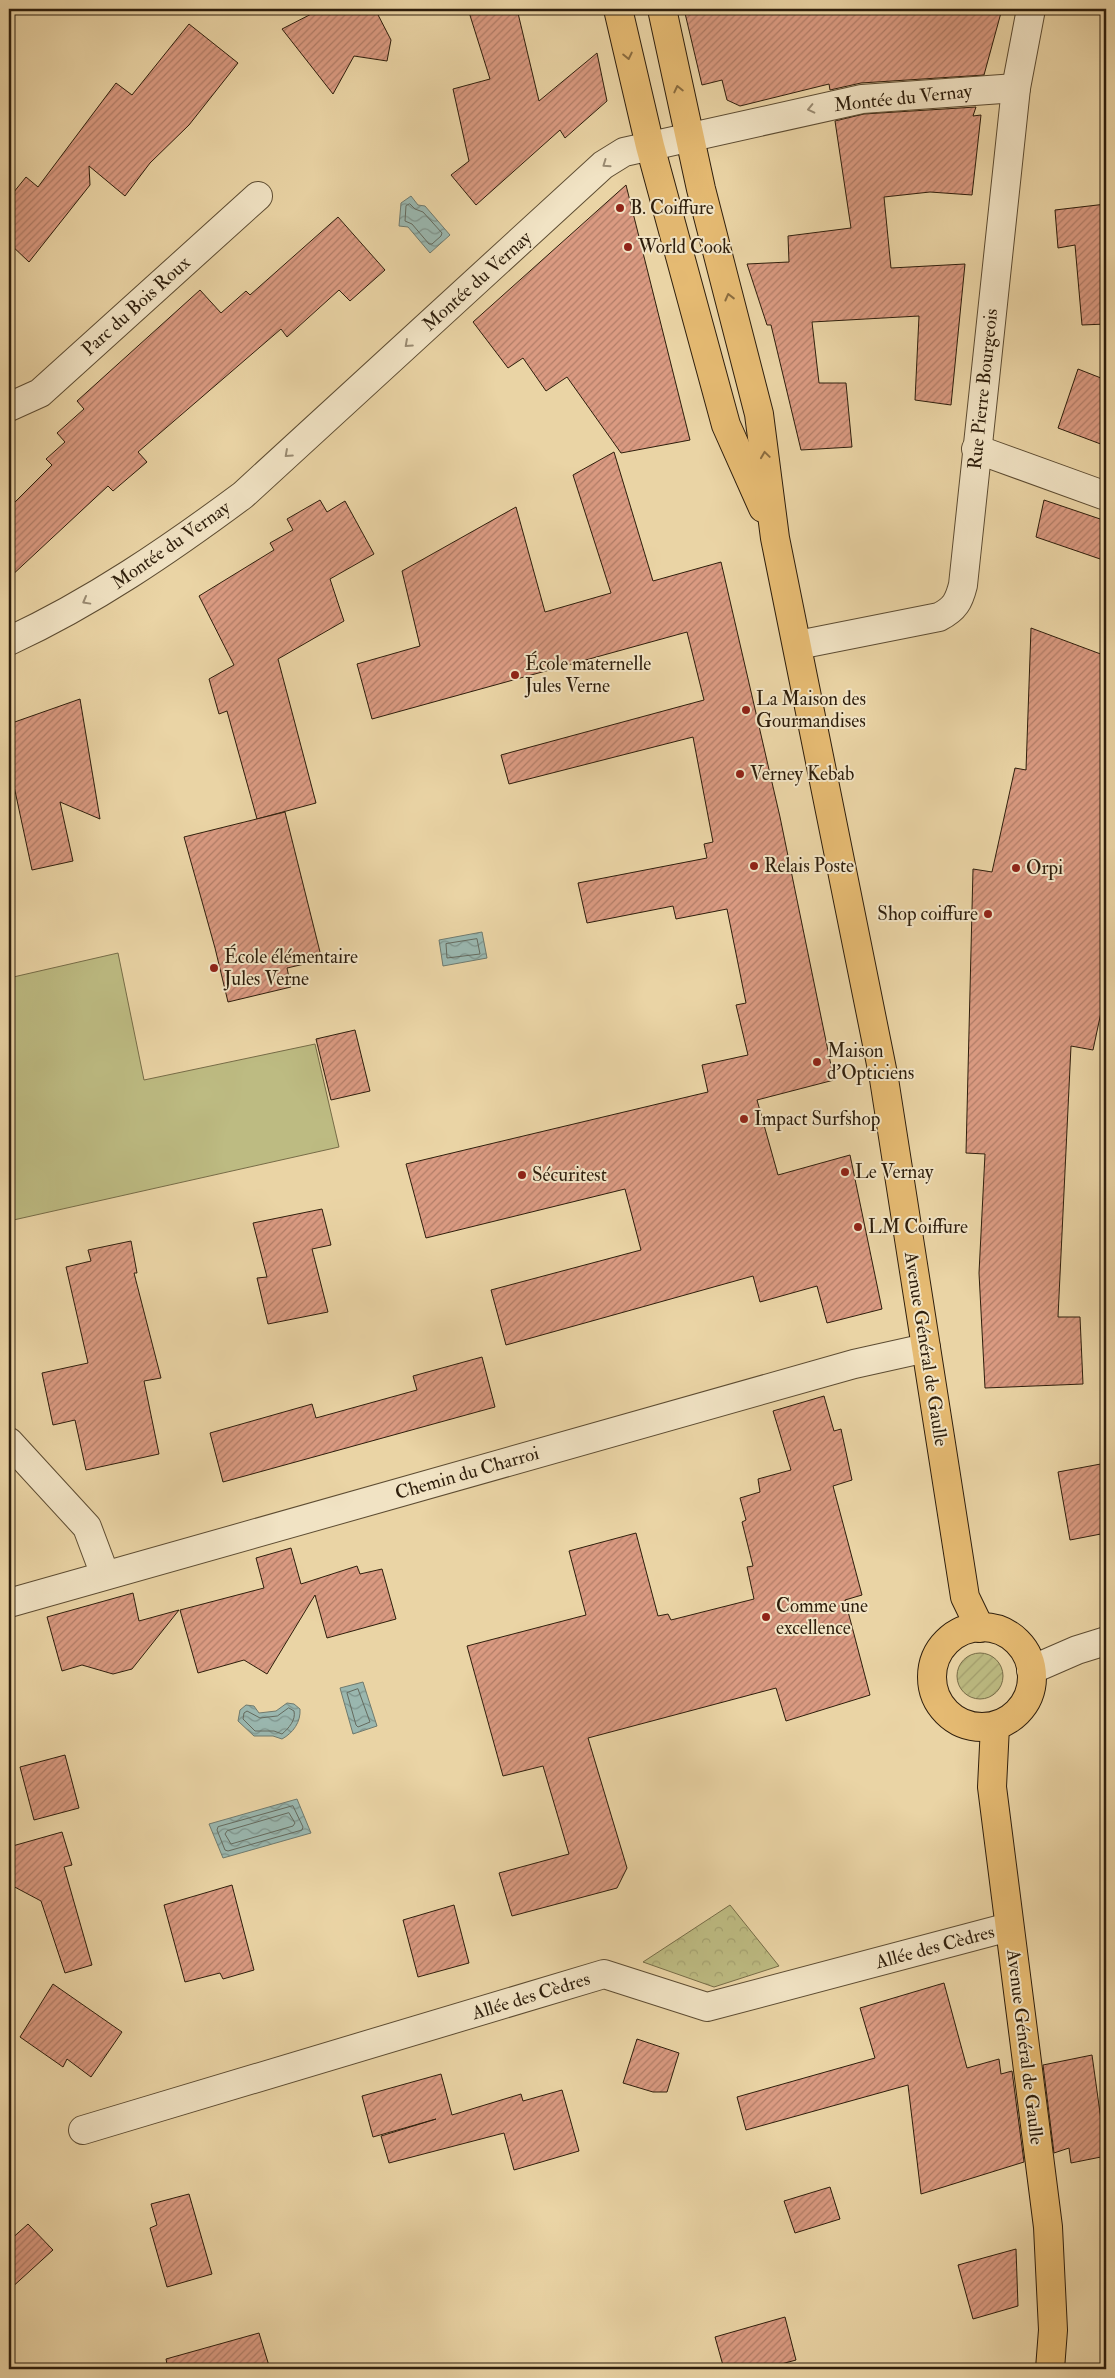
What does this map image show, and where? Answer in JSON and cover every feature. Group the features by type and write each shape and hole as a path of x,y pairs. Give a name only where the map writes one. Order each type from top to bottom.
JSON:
{"main road":[{"name":"Avenue Général de Gaulle","path":"618,9 650,146 726,425 775,538"},
{"name":"Avenue Général de Gaulle","path":"662,9 689,137 758,414 775,538 884,1079 965,1596 980,1628"},
{"path":"980,1628 996,1629 1011,1636 1022,1647 1030,1662 1031,1670 1030,1694 1022,1708 1010,1719 994,1726 978,1727 962,1723 948,1714 938,1700 933,1685 933,1668 939,1652 956,1635 964,1631 980,1628"},
{"name":"Avenue Général de Gaulle","path":"994,1726 992,1787 1048,2227 1053,2330 1050,2369"}],"street":[{"name":"Rue Pierre Bourgeois","path":"798,645 939,617 958,602 963,585 1016,88 1023,38 1031,9"},
{"name":"Montée du Vernay","path":"9,641 39,627 115,584 178,543 243,495 603,165 624,152 862,99 1016,88"},
{"name":"Parc du Bois Roux","path":"9,407 40,393 258,196"},
{"path":"976,449 1106,496"},
{"name":"Chemin du Charroi","path":"9,1602 844,1367 926,1348"},
{"path":"9,1442 87,1527 105,1575"},
{"path":"1031,1670 1077,1650 1106,1641"},
{"name":"Allée des Cèdres","path":"83,2130 604,1974 707,2007 1009,1927"}],"green space":[{"path":"118,953 144,1080 315,1044 339,1147 9,1221 9,978"},
{"path":"980,1653 993,1657 999,1663 1003,1676 999,1689 993,1695 980,1699 967,1695 961,1689 957,1676 961,1663 967,1657"},
{"path":"730,1905 779,1966 714,1987 643,1962"}],"water":[{"path":"411,196 418,205 425,206 450,235 430,253 408,227 399,226 401,203"},
{"path":"482,932 487,958 443,966 439,940"},
{"path":"363,1682 377,1726 353,1734 340,1688"},
{"path":"287,1703 294,1704 300,1709 300,1714 296,1727 282,1739 273,1736 254,1736 238,1721 240,1710 246,1705 254,1706 259,1713 276,1711"},
{"path":"297,1799 311,1833 223,1858 209,1824"}],"building":[{"path":"321,9 375,9 391,40 387,61 354,56 333,94 282,29"},
{"path":"468,9 517,9 539,101 597,53 607,101 565,138 560,130 476,205 451,175 469,161 453,89 490,79"},
{"path":"684,9 1002,9 984,75 861,83 830,90 829,84 740,106 727,100 722,80 702,85"},
{"path":"189,24 238,63 189,125 150,163 125,196 89,166 90,185 29,262 9,243 9,198 26,177 38,187 116,83 132,95"},
{"path":"976,107 973,116 981,115 972,195 930,192 884,197 891,268 965,264 951,405 915,400 919,316 812,322 819,383 846,383 852,447 801,450 771,325 767,325 747,264 789,262 788,236 851,228 835,121 864,114"},
{"path":"626,185 690,440 621,453 567,377 546,391 523,358 508,368 473,322"},
{"path":"1106,204 1106,324 1082,325 1075,245 1058,248 1055,210"},
{"path":"338,217 385,270 350,301 339,290 287,337 281,329 138,452 147,462 113,491 108,486 9,578 9,508 52,465 46,459 65,442 57,433 84,409 77,401 200,290 221,313 246,291 250,295"},
{"path":"1078,369 1106,380 1106,446 1058,428"},
{"path":"614,452 653,581 721,562 780,817 834,1080 757,1100 778,1175 850,1155 882,1309 827,1323 817,1286 760,1302 753,1276 506,1345 491,1290 641,1250 625,1189 426,1238 406,1164 708,1092 702,1065 748,1055 736,1005 746,1003 727,909 676,919 673,906 587,923 578,883 707,858 704,844 713,842 693,737 509,784 501,755 704,700 687,632 372,719 357,664 420,646 402,571 516,507 545,612 611,593 573,475"},
{"path":"320,500 327,512 345,501 374,554 330,579 344,621 278,659 316,803 257,819 227,711 219,714 209,679 234,665 199,596 274,550 270,543 293,530 287,519"},
{"path":"1044,500 1106,521 1106,561 1036,537"},
{"path":"1031,628 1106,656 1106,989 1093,1050 1071,1046 1058,1317 1080,1317 1083,1384 985,1388 979,1273 985,1154 966,1153 973,869 992,872 1015,768 1026,770"},
{"path":"80,699 100,819 60,802 73,861 32,870 9,763 9,724"},
{"path":"285,812 322,960 287,968 291,987 228,1002 184,837"},
{"path":"355,1030 370,1091 331,1100 316,1039"},
{"path":"322,1209 331,1245 312,1249 328,1312 268,1324 257,1278 267,1277 253,1223"},
{"path":"131,1241 137,1273 134,1273 161,1378 144,1381 159,1454 86,1470 75,1420 53,1425 42,1373 88,1363 66,1267 91,1261 88,1250"},
{"path":"482,1357 495,1407 223,1482 210,1433 312,1404 316,1418 417,1390 413,1376"},
{"name":"Comme une excellence","path":"824,1396 834,1431 841,1429 852,1480 833,1486 862,1595 845,1600 870,1695 786,1721 776,1688 588,1738 627,1868 617,1888 512,1916 499,1873 569,1854 543,1766 503,1776 467,1646 586,1615 569,1551 636,1533 658,1616 668,1614 671,1620 754,1599 747,1567 753,1566 742,1522 746,1520 740,1498 760,1492 758,1479 791,1470 773,1411"},
{"path":"1106,1463 1106,1533 1070,1540 1058,1472"},
{"path":"291,1548 301,1584 357,1566 360,1574 382,1569 396,1619 327,1638 315,1595 267,1674 244,1660 198,1673 180,1610 264,1588 256,1558"},
{"path":"133,1593 139,1621 179,1610 132,1669 113,1674 82,1665 62,1671 47,1617"},
{"path":"65,1755 79,1808 34,1820 20,1767"},
{"path":"62,1832 72,1865 64,1867 92,1965 65,1973 41,1901 9,1884 9,1847"},
{"path":"232,1885 254,1970 223,1979 220,1973 185,1982 164,1905"},
{"path":"454,1905 469,1963 418,1977 403,1920"},
{"path":"944,1983 967,2068 999,2059 1001,2074 1012,2071 1024,2162 921,2194 908,2085 746,2130 737,2097 875,2058 860,2008"},
{"path":"53,1984 122,2032 91,2077 67,2059 63,2067 20,2037"},
{"path":"637,2039 679,2053 667,2092 653,2092 623,2083"},
{"path":"1092,2055 1106,2156 1071,2163 1069,2148 1054,2153 1043,2065"},
{"path":"441,2074 452,2115 521,2094 523,2101 562,2090 579,2151 514,2170 504,2133 389,2163 381,2136 436,2119 373,2137 362,2096"},
{"path":"830,2187 840,2219 795,2233 784,2201"},
{"path":"189,2194 212,2274 167,2287 150,2228 157,2225 151,2204"},
{"path":"28,2224 53,2250 9,2290 9,2241"},
{"path":"1016,2249 1018,2306 973,2319 958,2265"},
{"path":"785,2317 796,2360 763,2369 724,2369 715,2337"},
{"path":"259,2333 270,2369 168,2369 166,2359"}],"place":[{"name":"B. Coiffure","path":"620,208"},
{"name":"World Cook","path":"628,247"},
{"name":"École maternelle Jules Verne","path":"515,675"},
{"name":"La Maison des Gourmandises","path":"746,710"},
{"name":"Verney Kebab","path":"740,774"},
{"name":"Relais Poste","path":"754,866"},
{"name":"Orpi","path":"1016,868"},
{"name":"Shop coiffure","path":"988,914"},
{"name":"École élémentaire Jules Verne","path":"214,968"},
{"name":"Maison d'Opticiens","path":"817,1062"},
{"name":"Impact Surfshop","path":"744,1119"},
{"name":"Le Vernay","path":"845,1172"},
{"name":"Sécuritest","path":"522,1175"},
{"name":"LM Coiffure","path":"858,1227"},
{"name":"Comme une excellence","path":"766,1617"}]}
